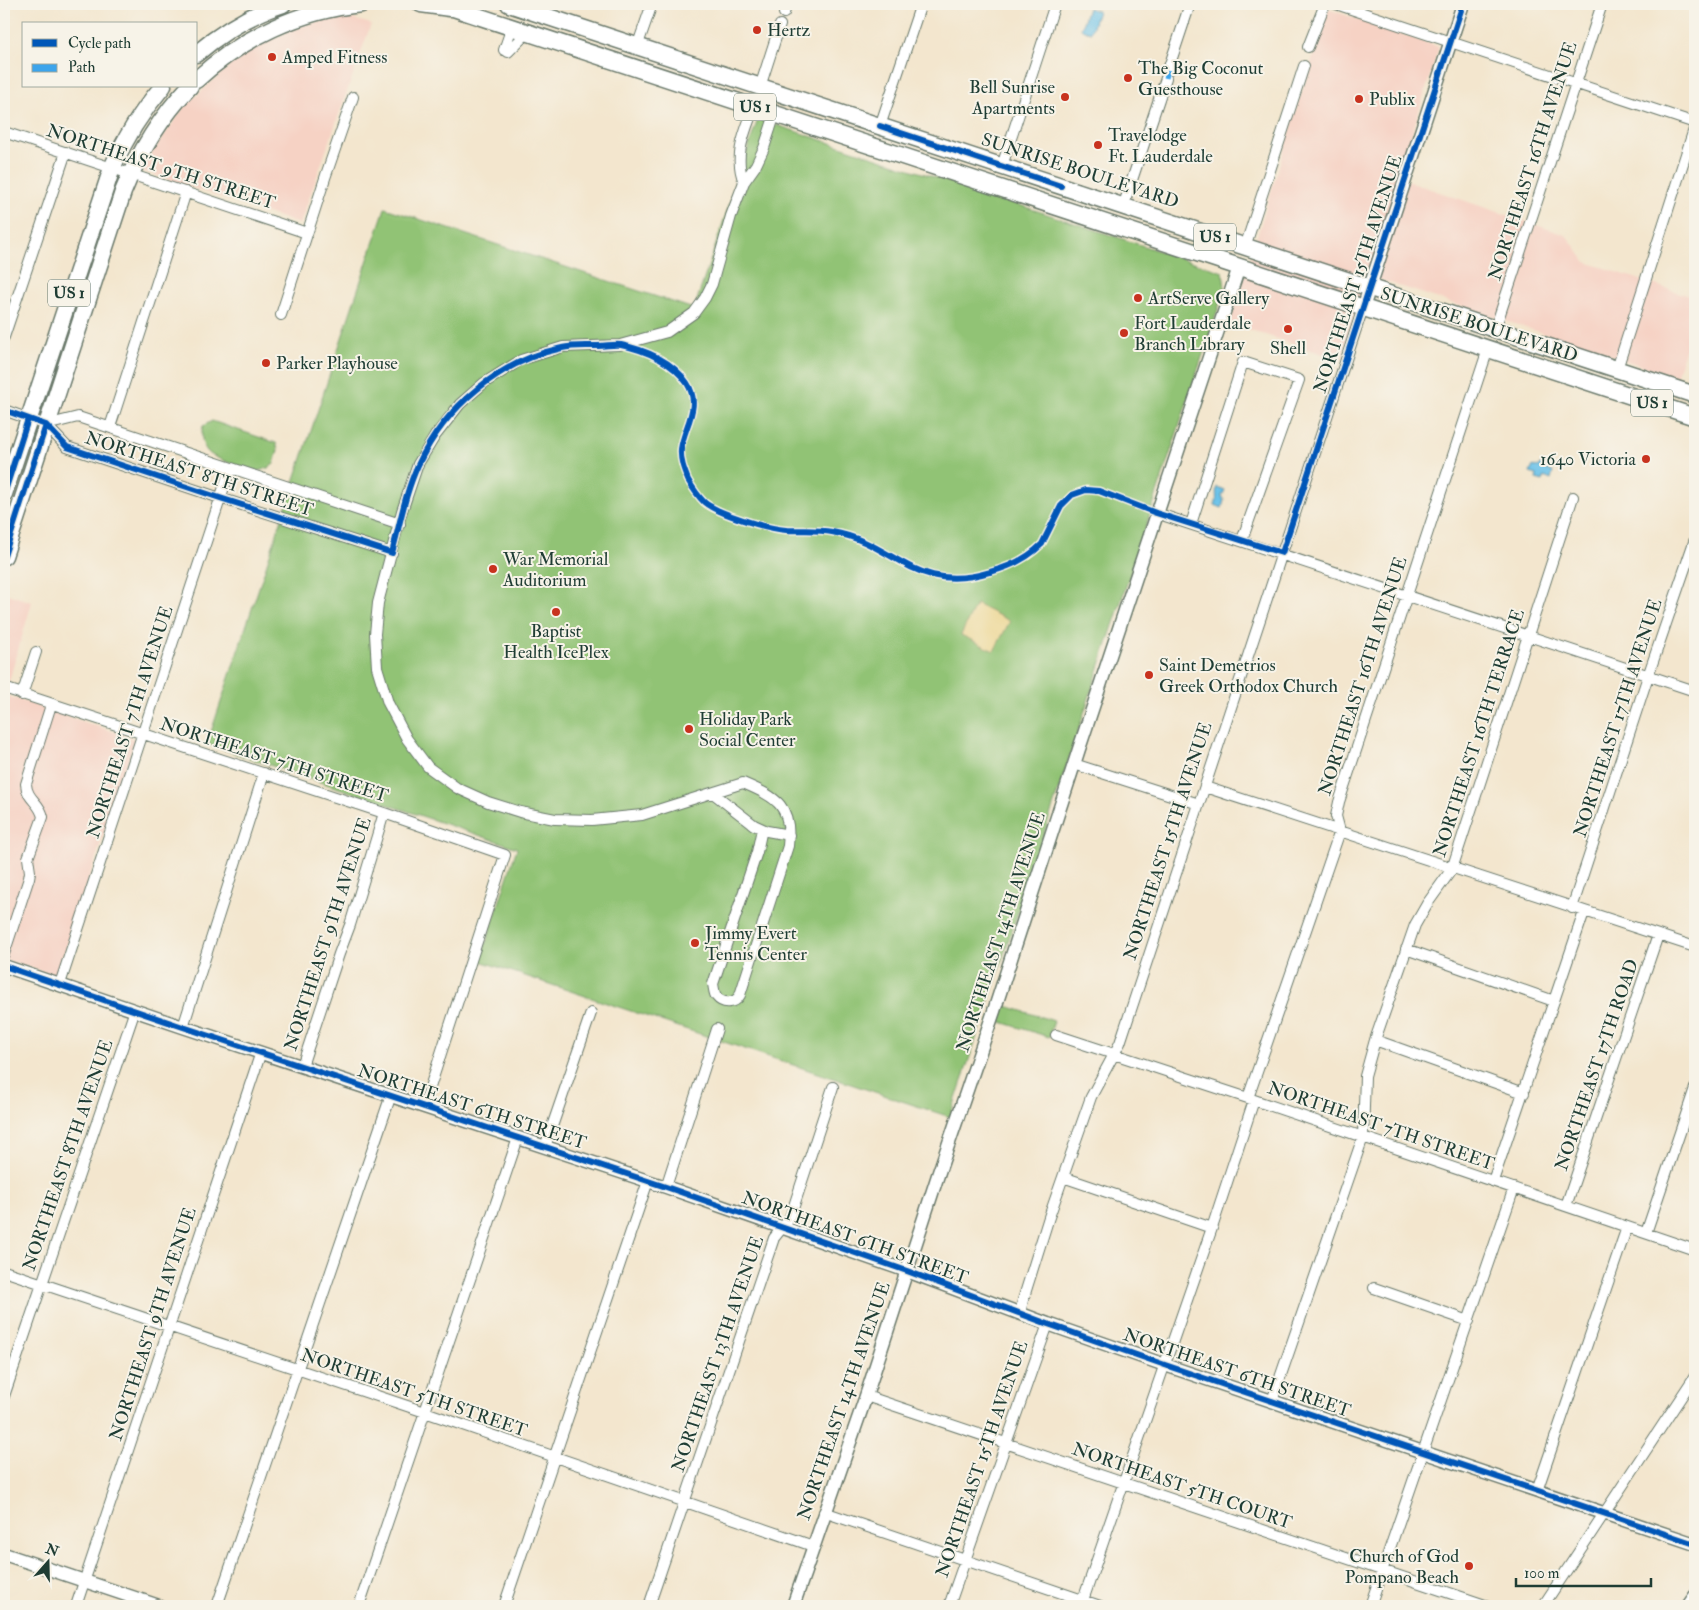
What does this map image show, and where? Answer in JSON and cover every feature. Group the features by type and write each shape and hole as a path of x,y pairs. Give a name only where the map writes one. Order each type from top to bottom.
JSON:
{"main road":[{"path":"198,53 242,21 280,4"},
{"path":"198,78 236,48 294,19 320,11 362,4"},
{"name":"US 1","path":"421,4 447,6"},
{"name":"SUNRISE BOULEVARD","path":"515,5 637,47 1695,395"},
{"name":"SUNRISE BOULEVARD","path":"447,6 1695,417"},
{"path":"632,67 636,63 645,60 666,56"},
{"name":"US 1","path":"4,494 112,168 120,150 138,120 162,88"},
{"name":"US 1","path":"4,556 122,192 140,153 163,117 188,88"},
{"path":"754,107 773,98 791,97"},
{"path":"965,176 986,175 1002,166"},
{"path":"1609,389 1619,381 1638,376"}],"street":[{"path":"637,47 652,4"},
{"path":"880,126 921,4"},
{"path":"1002,166 1055,4"},
{"path":"1123,207 1190,4"},
{"path":"1308,47 1325,4"},
{"path":"1336,4 1695,124 1617,370"},
{"name":"NORTHEAST 15TH AVENUE","path":"1020,1314 1063,1177 1091,1097 1120,1043 1463,4"},
{"name":"NORTHEAST 16TH AVENUE","path":"1495,329 1602,4"},
{"path":"760,87 780,26"},
{"path":"512,27 506,51 528,32"},
{"path":"1245,247 1304,66"},
{"path":"282,315 307,233 353,97"},
{"path":"744,182 740,172 740,149 754,107"},
{"path":"762,829 757,852 713,984 715,995 722,1001 730,1003 737,1000 740,995 788,846 789,821 780,804 761,791 743,783 642,815 592,820 555,819 520,812 488,802 457,788 428,767 407,739 388,703 377,667 375,646 376,618 382,584 400,524 402,511 418,464 434,436 460,404 484,383 525,359 563,347 620,345 667,332 694,313 712,284 731,216 744,182 756,165 764,148 775,114"},
{"name":"NORTHEAST 9TH STREET","path":"4,132 307,233"},
{"path":"4,337 66,152"},
{"path":"110,427 186,192"},
{"name":"NORTHEAST 14TH AVENUE","path":"793,1606 812,1546 866,1396 994,1012 1156,513 1239,267"},
{"name":"NORTHEAST 16TH AVENUE","path":"1082,1603 1212,1228 1251,1099 1340,832 1336,816 1339,802 1488,349"},
{"path":"1191,524 1243,362 1299,380 1242,540"},
{"name":"NORTHEAST 8TH STREET","path":"4,410 46,425 67,447 392,553"},
{"name":"NORTHEAST 8TH STREET","path":"46,425 78,417 400,524"},
{"name":"NORTHEAST 7TH AVENUE","path":"60,984 230,469"},
{"name":"NORTHEAST 16TH TERRACE","path":"1272,1401 1363,1137 1365,1076 1375,1040 1415,925 1427,904 1452,869 1573,497"},
{"path":"1156,513 1282,553 1695,691"},
{"name":"NORTHEAST 17TH AVENUE","path":"1572,908 1695,539"},
{"path":"22,695 36,652"},
{"name":"NORTHEAST 7TH STREET","path":"4,688 51,705 264,773 505,855 424,1106"},
{"path":"4,954 29,878 28,858 43,817 42,811 29,797 26,784 51,705"},
{"path":"1074,764 1199,804"},
{"path":"183,1027 264,773"},
{"path":"729,806 732,786"},
{"path":"1205,786 1452,869 1695,947"},
{"path":"713,793 754,825 762,829 789,835"},
{"name":"NORTHEAST 9TH AVENUE","path":"302,1066 350,925 384,813"},
{"path":"1493,1181 1584,912"},
{"name":"NORTHEAST 17TH ROAD","path":"1566,1206 1658,935"},
{"path":"1406,949 1554,1002"},
{"name":"NORTHEAST 6TH STREET","path":"4,966 666,1187 907,1271 1020,1314 1165,1365 1695,1544"},
{"name":"NORTHEAST 8TH AVENUE","path":"4,1396 134,1010"},
{"path":"545,1147 591,1013"},
{"path":"666,1187 717,1029"},
{"name":"NORTHEAST 7TH STREET","path":"1056,1035 1251,1099 1695,1250"},
{"path":"1375,1040 1524,1093"},
{"name":"NORTHEAST 9TH AVENUE","path":"76,1606 261,1052"},
{"name":"NORTHEAST 13TH AVENUE","path":"648,1606 774,1238 790,1218 833,1087"},
{"path":"1646,1233 1695,1088"},
{"path":"217,1606 391,1095"},
{"path":"359,1606 518,1138"},
{"path":"1063,1177 1212,1228"},
{"path":"504,1606 648,1181"},
{"path":"1370,1606 1514,1188"},
{"path":"1537,1491 1627,1227"},
{"name":"NORTHEAST 5TH STREET","path":"4,1271 425,1412 812,1546"},
{"path":"1374,1288 1469,1321"},
{"name":"NORTHEAST 15TH AVENUE","path":"949,1606 1048,1324"},
{"path":"1543,1606 1695,1376"},
{"name":"NORTHEAST 5TH COURT","path":"866,1396 1488,1606"},
{"path":"824,1512 966,1560 1082,1603 1100,1606"},
{"path":"4,1554 159,1606"},
{"path":"1688,1606 1695,1596"}],"shaded area":[{"path":"1328,9 1439,47 1398,178 1566,235 1586,262 1695,298 1695,322 1676,377 1366,275 1341,360 1230,323"},
{"path":"342,16 371,24 300,224 140,170 184,107 247,50 302,26"},
{"path":"4,593 32,602 5,695 135,739 57,976 4,959"}],"green space":[{"path":"758,119 1223,272 1225,288 950,1117 480,961 517,848 207,744 385,208 694,309"},
{"path":"212,421 276,443 278,450 274,464 256,471 230,463 211,454 204,446 202,433 203,426"},
{"path":"1000,1004 1054,1021 1049,1037 995,1020"}],"sand":[{"path":"976,604 1010,621 994,651 961,635"}],"water":[{"path":"1088,8 1098,11 1091,32 1081,29"},
{"path":"1541,464 1548,467 1547,470 1553,472 1551,480 1544,477 1543,481 1536,479 1537,475 1530,473 1533,466 1539,468"},
{"path":"1217,487 1225,490 1222,496 1224,500 1222,508 1215,505"}],"marked path":[{"path":"1166,78 1168,70"}],"cycle path":[{"path":"4,410 46,425 67,447 392,553 406,498 418,465 429,444 443,424 476,390 496,375 539,354 571,346 621,345 640,350 667,363 687,383 693,400 691,416 681,453 688,480 704,502 711,507 756,524 778,529 832,532 873,546 906,565 923,572 942,577 964,577 990,572 1031,554 1042,544 1061,506 1072,495 1086,490 1099,491 1156,513 1282,553 1463,4"},
{"path":"880,126 1061,186"},
{"path":"4,494 28,419"},
{"path":"4,556 46,425"},
{"path":"4,966 666,1187 907,1271 1048,1324 1165,1365 1695,1544"}],"place":[{"name":"Hertz","path":"757,30"},
{"name":"Amped Fitness","path":"272,57"},
{"name":"The Big Coconut Guesthouse","path":"1128,78"},
{"name":"Bell Sunrise Apartments","path":"1065,97"},
{"name":"Publix","path":"1359,99"},
{"name":"Travelodge Ft. Lauderdale","path":"1098,145"},
{"name":"ArtServe Gallery","path":"1138,298"},
{"name":"Shell","path":"1288,329"},
{"name":"Fort Lauderdale Branch Library","path":"1124,333"},
{"name":"Parker Playhouse","path":"266,363"},
{"name":"1640 Victoria","path":"1646,459"},
{"name":"War Memorial Auditorium","path":"493,569"},
{"name":"Baptist Health IcePlex","path":"556,612"},
{"name":"Saint Demetrios Greek Orthodox Church","path":"1149,675"},
{"name":"Holiday Park Social Center","path":"689,729"},
{"name":"Jimmy Evert Tennis Center","path":"695,943"},
{"name":"Church of God Pompano Beach","path":"1469,1566"}]}
